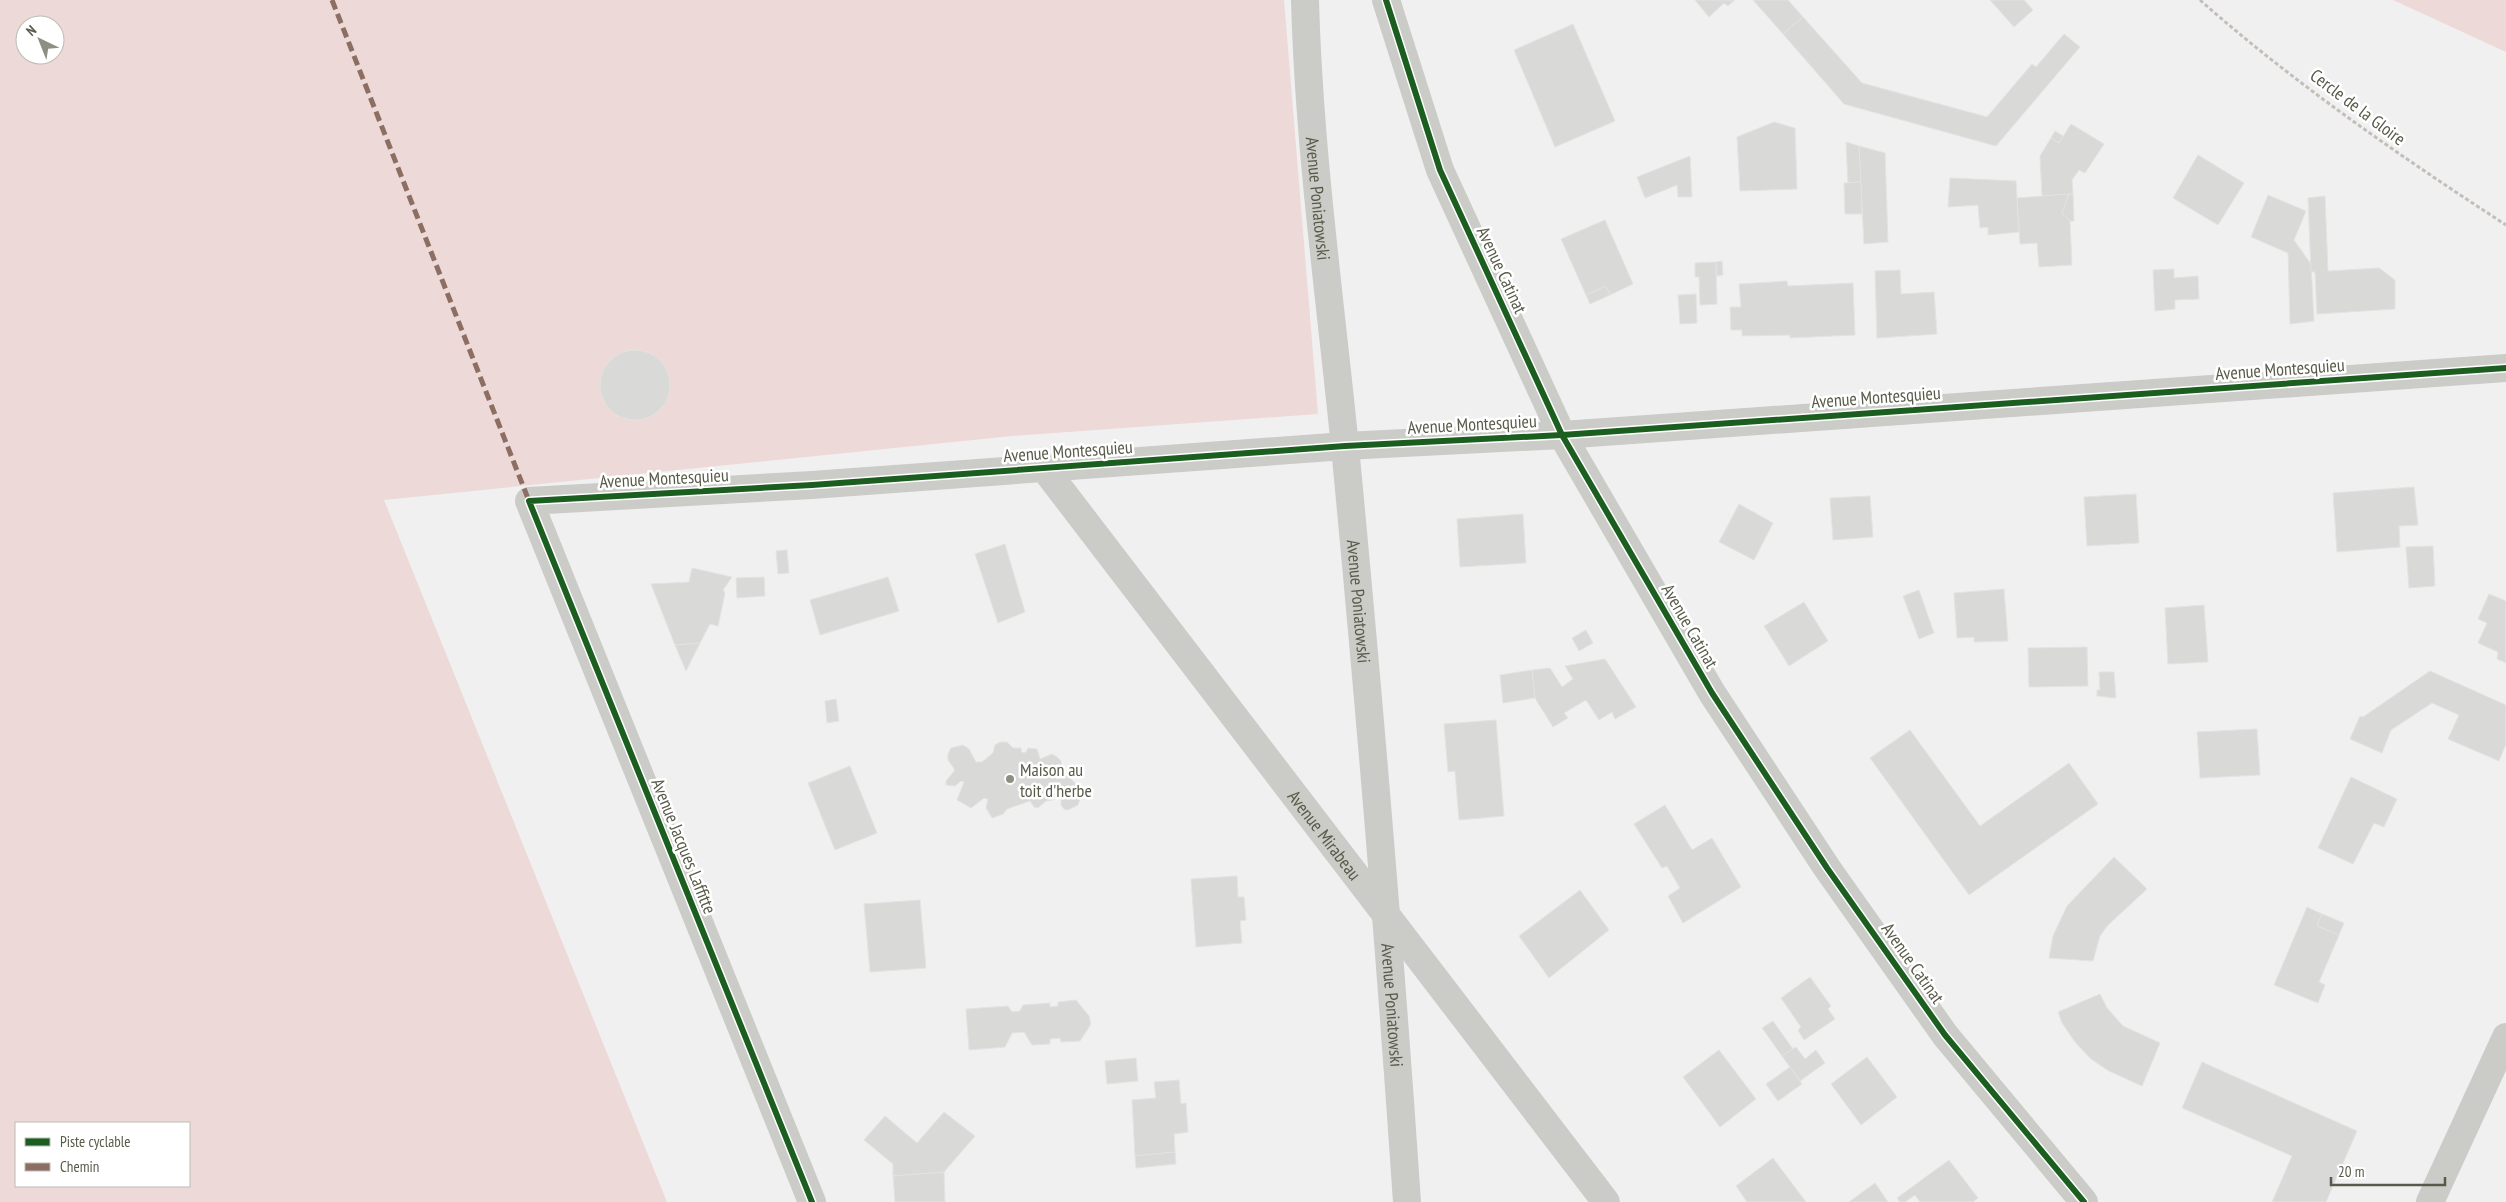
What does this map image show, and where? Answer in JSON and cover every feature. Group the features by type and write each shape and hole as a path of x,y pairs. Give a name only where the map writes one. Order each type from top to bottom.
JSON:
{"street":[{"name":"Avenue Poniatowski","path":"1305,0 1307,81 1345,446 1388,920 1407,1202"},
{"name":"Avenue Catinat","path":"1386,0 1440,170 1562,435 1712,693 1827,868 1945,1035 2084,1202"},
{"name":"Avenue Montesquieu","path":"529,501 802,485 1345,446 1562,435 2506,368"},
{"name":"Avenue Mirabeau","path":"1044,468 1388,920 1606,1202"},
{"name":"Avenue Jacques Laffitte","path":"529,501 812,1202"},
{"path":"2430,1202 2506,1037"}],"shaded area":[{"path":"0,0 1284,0 1318,414 1012,436 384,500 667,1202 0,1202"},
{"path":"2393,0 2506,0 2506,52"}],"building":[{"path":"1695,0 1735,0 1728,6 1724,3 1709,17"},
{"path":"1753,0 1788,0 1803,17 1783,34"},
{"path":"1990,0 2024,0 2033,10 2014,27"},
{"path":"1803,17 1862,83 1987,117 2032,64 2036,67 2064,34 2080,47 1996,146 1844,104 1783,34"},
{"path":"1573,24 1615,121 1555,147 1514,50"},
{"path":"1774,122 1795,128 1797,189 1740,191 1737,137"},
{"path":"2071,124 2104,144 2085,173 2079,170 2072,180 2073,194 2042,196 2040,156 2051,138 2059,143"},
{"path":"2055,131 2063,136 2059,143 2051,138"},
{"path":"1846,142 1859,146 1861,182 1848,183"},
{"path":"1859,146 1885,153 1888,242 1864,244"},
{"path":"2198,155 2244,183 2218,225 2173,198"},
{"path":"1690,156 1692,197 1678,197 1677,185 1645,198 1637,177"},
{"path":"1950,178 2016,181 2019,232 1988,235 1988,227 1980,228 1978,205 1948,207"},
{"path":"1861,182 1862,214 1845,214 1844,183"},
{"path":"2069,194 2062,213 2070,221 2072,265 2039,267 2037,243 2020,244 2017,198"},
{"path":"2069,194 2073,194 2074,221 2070,221 2062,213"},
{"path":"2268,195 2306,211 2294,240 2311,264 2314,321 2290,324 2288,253 2251,237"},
{"path":"2325,196 2328,271 2379,268 2395,280 2395,309 2317,314 2315,272 2311,272 2308,198"},
{"path":"1605,220 1633,284 1610,295 1606,286 1586,295 1561,239"},
{"path":"1722,261 1723,275 1717,276 1716,262"},
{"path":"1716,262 1717,304 1700,305 1699,277 1695,277 1695,263"},
{"path":"2174,269 2174,278 2198,276 2199,299 2175,300 2175,309 2155,311 2153,270"},
{"path":"1900,270 1901,294 1934,292 1937,334 1877,338 1875,271"},
{"path":"1787,281 1788,286 1853,283 1855,335 1790,338 1790,335 1742,336 1742,330 1731,330 1730,307 1741,307 1739,284"},
{"path":"1606,286 1610,295 1590,304 1586,295"},
{"path":"1696,294 1697,323 1680,324 1678,295"},
{"path":"635,350 654,356 664,366 670,385 664,404 654,414 635,420 616,414 606,404 600,385 606,366 616,356"},
{"path":"2414,487 2418,525 2399,526 2400,547 2337,552 2333,493"},
{"path":"2136,494 2139,543 2087,546 2084,497"},
{"path":"1870,496 1873,537 1833,540 1830,498"},
{"path":"1739,504 1773,523 1754,560 1719,542"},
{"path":"1523,514 1526,563 1460,567 1457,519"},
{"path":"1005,544 1025,612 998,623 975,554"},
{"path":"2433,546 2435,586 2409,588 2406,547"},
{"path":"787,550 789,573 778,574 776,551"},
{"path":"692,568 732,577 723,590 725,593 718,626 710,624 700,643 675,645 651,584 689,582"},
{"path":"764,577 765,596 737,598 736,578"},
{"path":"888,577 899,611 820,635 810,600"},
{"path":"2004,589 2008,641 1974,642 1974,637 1957,638 1954,593"},
{"path":"1919,590 1934,633 1919,639 1903,596"},
{"path":"2489,594 2506,601 2506,663 2497,659 2498,652 2478,643 2487,623 2478,619"},
{"path":"1804,602 1828,641 1789,666 1764,626"},
{"path":"2204,605 2208,662 2168,664 2165,608"},
{"path":"1586,630 1593,643 1579,651 1572,638"},
{"path":"700,643 686,671 675,645"},
{"path":"2087,647 2088,686 2029,687 2028,648"},
{"path":"1605,659 1636,707 1615,719 1612,712 1599,720 1586,700 1564,713 1568,718 1553,727 1535,698 1532,670 1550,668 1562,687 1573,679 1565,666"},
{"path":"1532,670 1535,698 1503,703 1500,675"},
{"path":"2430,671 2506,705 2506,744 2499,761 2448,739 2459,715 2432,703 2391,730 2382,753 2350,739 2360,716 2363,717"},
{"path":"2099,672 2114,672 2116,698 2097,696 2097,690 2100,690"},
{"path":"836,699 839,721 827,723 825,701"},
{"path":"1496,720 1504,816 1459,820 1455,771 1448,772 1444,724"},
{"path":"2257,729 2260,775 2200,778 2197,732"},
{"path":"1910,730 1980,826 2069,763 2098,804 1969,895 1870,758"},
{"name":"Maison au toit d'herbe","path":"1000,742 1007,742 1013,748 1021,748 1022,753 1026,752 1028,748 1037,749 1040,759 1052,754 1057,757 1061,761 1062,774 1068,776 1079,787 1080,799 1078,805 1068,810 1064,809 1061,805 1061,796 1056,793 1053,800 1046,801 1038,808 1034,807 1030,801 1007,809 1003,814 992,818 986,808 988,799 984,798 971,808 957,800 964,782 961,781 955,786 946,785 946,781 955,770 948,760 951,748 963,745 969,749 976,762 982,762 993,753 995,745"},
{"path":"850,766 877,833 835,850 808,783"},
{"path":"2351,777 2397,799 2384,827 2374,823 2353,864 2318,848"},
{"path":"1665,805 1692,850 1712,838 1741,887 1683,923 1668,896 1680,888 1667,866 1662,868 1634,824"},
{"path":"2114,857 2147,889 2107,926 2100,936 2093,961 2049,958 2053,936 2067,906"},
{"path":"1237,876 1238,897 1244,897 1246,920 1240,921 1242,943 1196,947 1191,879"},
{"path":"1580,890 1609,930 1549,978 1519,936"},
{"path":"920,900 926,968 870,972 864,904"},
{"path":"2307,907 2322,914 2317,926 2339,935 2319,982 2325,985 2318,1003 2274,985"},
{"path":"2322,914 2344,923 2339,935 2317,926"},
{"path":"1810,977 1831,1006 1828,1009 1835,1019 1804,1040 1798,1030 1801,1027 1781,998"},
{"path":"2100,994 2107,1008 2123,1026 2160,1043 2142,1086 2109,1071 2091,1059 2075,1042 2062,1023 2058,1012"},
{"path":"1076,1000 1089,1016 1091,1024 1080,1041 1061,1042 1060,1038 1050,1039 1050,1044 1032,1045 1024,1032 1012,1033 1005,1047 969,1050 966,1009 1008,1006 1012,1012 1020,1011 1023,1005 1050,1003 1050,1007 1058,1006 1058,1002"},
{"path":"1773,1021 1793,1049 1782,1056 1762,1028"},
{"path":"1796,1047 1805,1059 1816,1050 1825,1063 1800,1081 1782,1056"},
{"path":"1719,1050 1756,1099 1720,1127 1683,1077"},
{"path":"1867,1057 1897,1097 1861,1125 1831,1084"},
{"path":"1136,1058 1138,1081 1107,1084 1105,1061"},
{"path":"2202,1062 2357,1131 2326,1202 2272,1202 2292,1156 2182,1108"},
{"path":"1790,1067 1802,1084 1778,1101 1766,1084"},
{"path":"1179,1080 1181,1104 1186,1103 1188,1132 1174,1134 1175,1152 1135,1156 1132,1100 1156,1098 1154,1082"},
{"path":"944,1112 975,1136 944,1172 893,1176 893,1164 864,1140 885,1116 917,1143"},
{"path":"1175,1152 1176,1164 1136,1168 1135,1156"},
{"path":"1773,1158 1806,1202 1747,1202 1736,1186"},
{"path":"1949,1160 1978,1198 1973,1202 1920,1202 1915,1195 1905,1202 1900,1202 1897,1198"},
{"path":"944,1172 945,1202 895,1202 893,1176"},
{"path":"1875,1183 1888,1202 1849,1202"}],"marked path":[{"path":"332,0 529,501"}],"cycle path":[{"path":"1386,0 1440,170 1562,435 1712,693 1827,868 1945,1035 2084,1202"},
{"path":"812,1202 529,501 812,485 1345,446 1562,435 2506,368"}],"place":[{"name":"Maison au toit d'herbe","path":"1010,779"}]}
